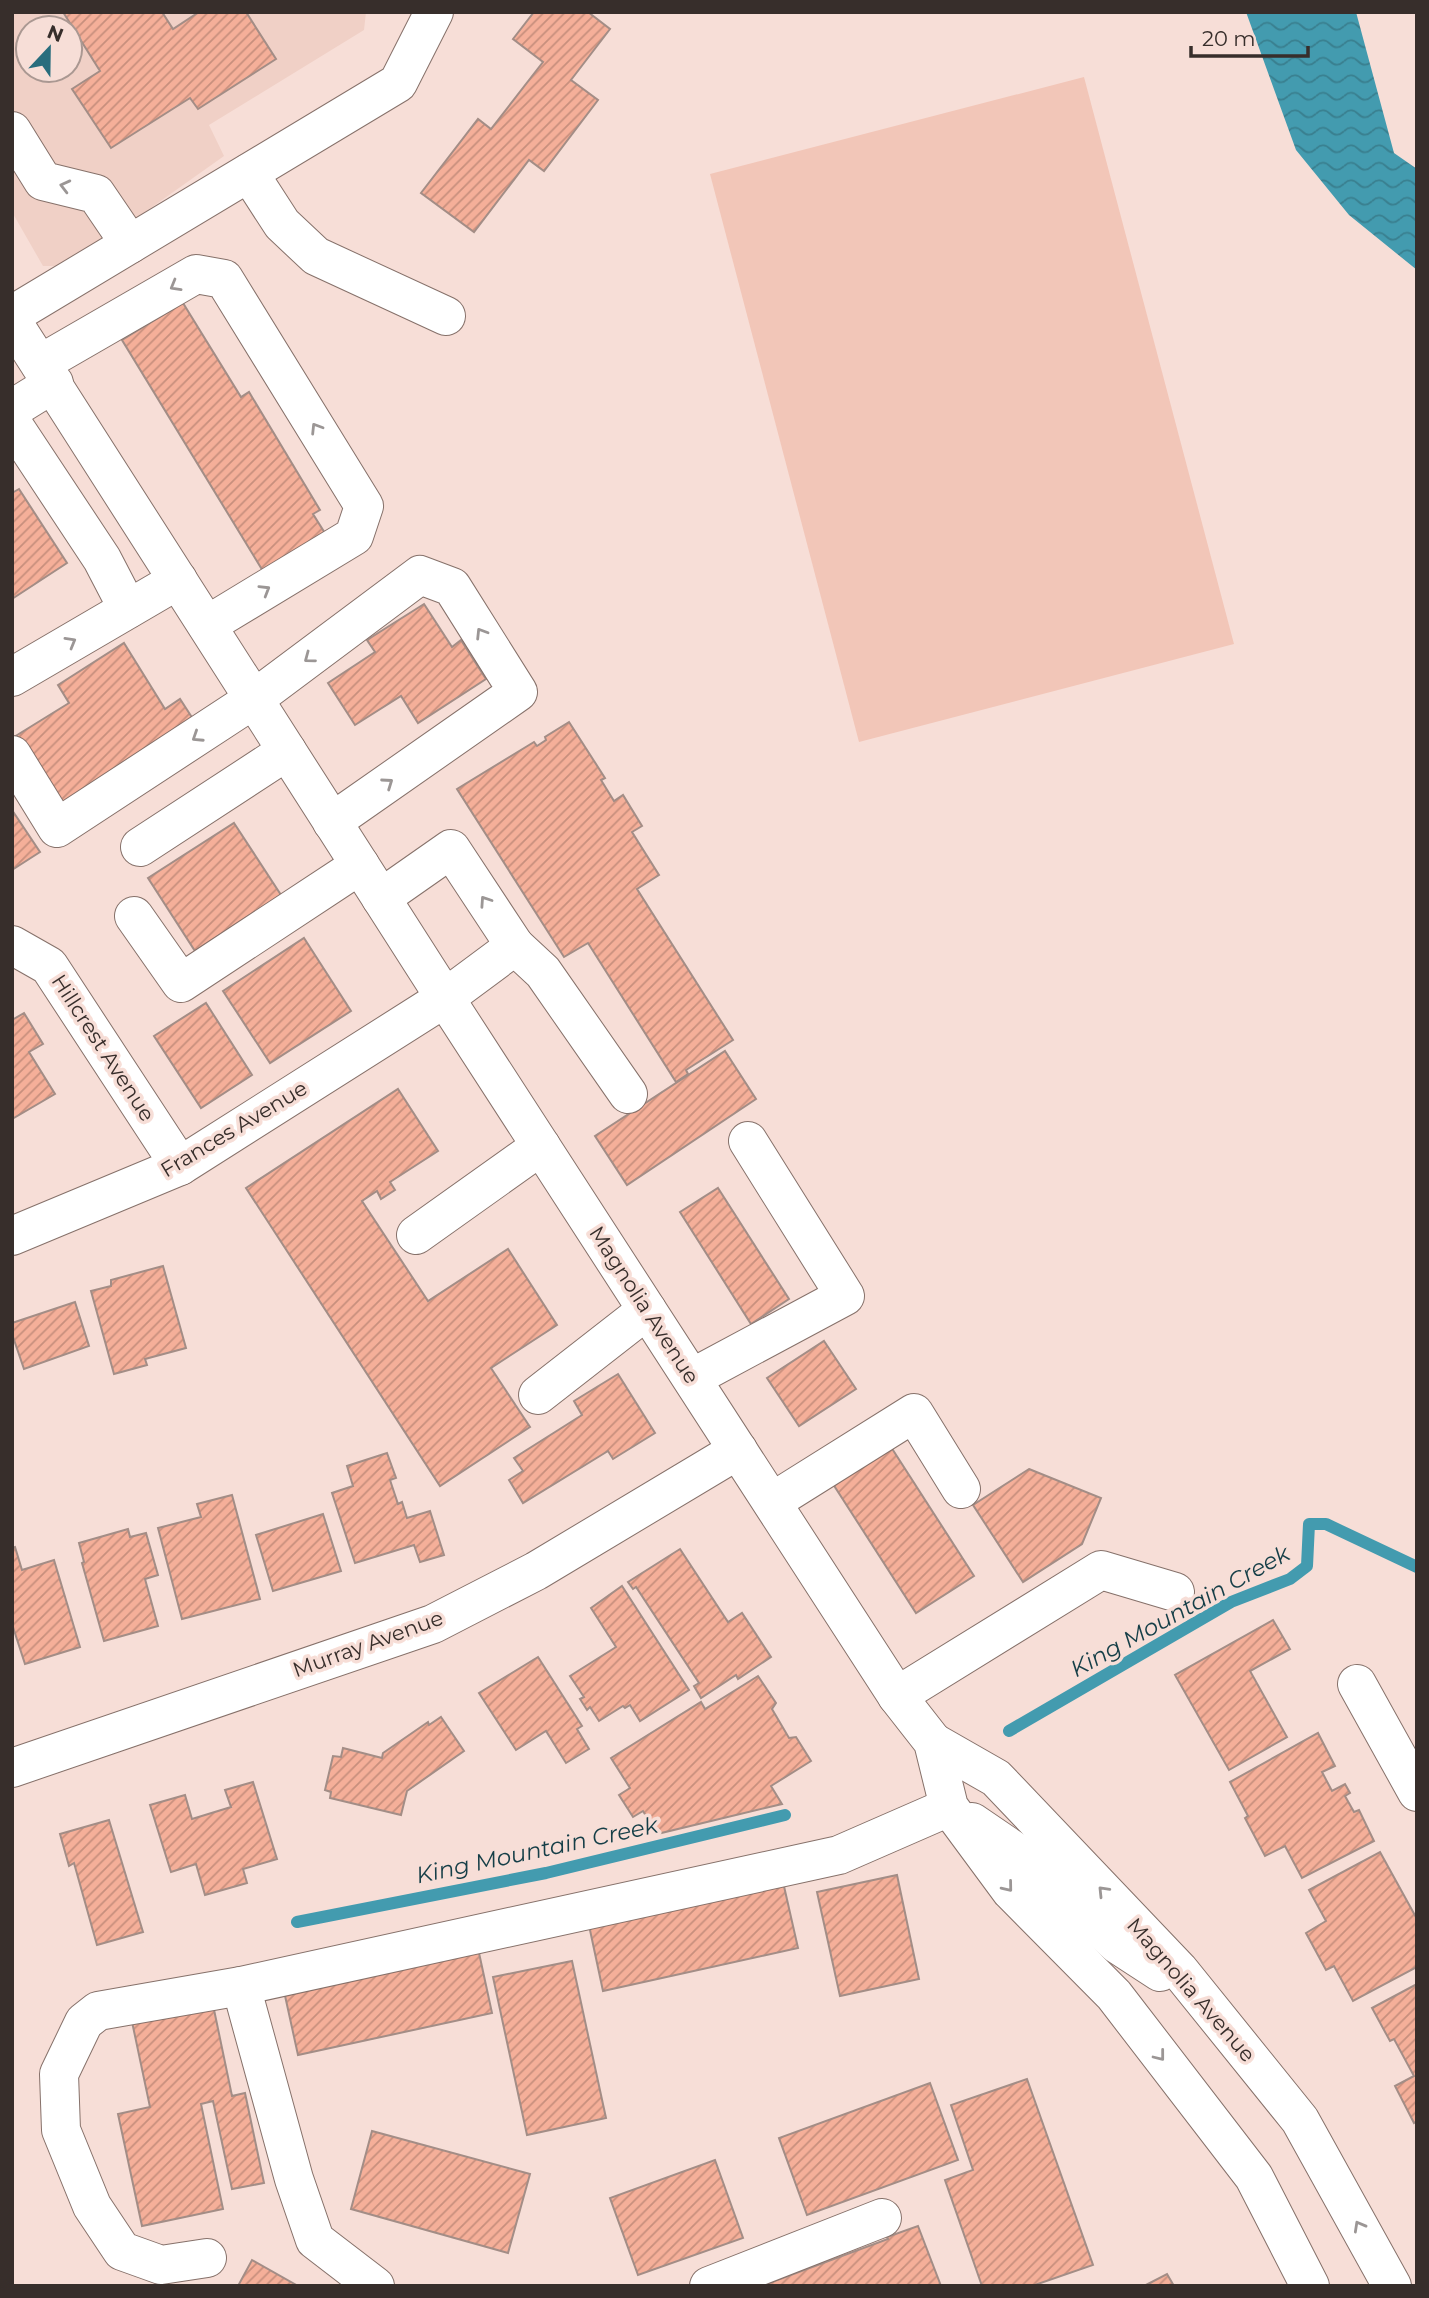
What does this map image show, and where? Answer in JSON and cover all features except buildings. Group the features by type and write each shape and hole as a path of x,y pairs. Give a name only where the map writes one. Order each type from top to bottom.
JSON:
{"main road":[{"path":"12,315 398,83 435,12"},
{"path":"12,131 43,181 96,194 130,244"},
{"path":"249,173 282,224 316,256 446,316"},
{"path":"12,409 47,373 196,274 223,279 364,506 354,536 206,625"},
{"name":"Magnolia Avenue","path":"12,321 445,999 897,1696 933,1742 996,1778 1179,1970 1300,2120 1392,2286"},
{"path":"12,423 102,559 128,609"},
{"path":"12,755 58,828 254,699 420,575 452,587 518,692 332,822"},
{"path":"12,677 178,580"},
{"path":"140,847 287,751"},
{"path":"381,898 451,849 515,946 543,972 628,1094"},
{"path":"134,916 181,983 360,865"},
{"name":"Hillcrest Avenue","path":"12,945 49,966 180,1166"},
{"name":"Frances Avenue","path":"12,1236 180,1166 445,999 515,946"},
{"path":"692,1378 845,1296 748,1141"},
{"path":"416,1235 541,1146"},
{"path":"538,1395 647,1310"},
{"path":"772,1502 914,1413 961,1489"},
{"name":"Murray Avenue","path":"12,1768 433,1624 536,1571 738,1450"},
{"path":"897,1696 1101,1570 1175,1592"},
{"path":"1357,1684 1417,1792"},
{"name":"Magnolia Avenue","path":"933,1742 949,1807 1011,1891 1114,1995 1254,2177 1310,2286"},
{"path":"207,2258 160,2265 122,2251 92,2206 61,2130 59,2074 84,2022 98,2011 242,1986 839,1855 949,1807 1016,1852 1116,1944 1202,1999"},
{"path":"242,1986 294,2179 315,2239 375,2286"},
{"path":"709,2286 882,2218"}],"shaded area":[{"path":"12,12 366,12 364,30 209,125 224,156 69,266 43,266 12,212"},
{"path":"1084,77 1234,644 859,742 710,174"}],"water":[{"path":"1246,12 1356,12 1394,153 1417,169 1417,270 1349,215 1296,150"}],"waterway":[{"name":"King Mountain Creek","path":"1009,1731 1231,1602 1290,1579 1307,1566 1309,1524 1326,1524 1417,1567"},
{"name":"King Mountain Creek","path":"297,1922 546,1873 785,1815"}]}
